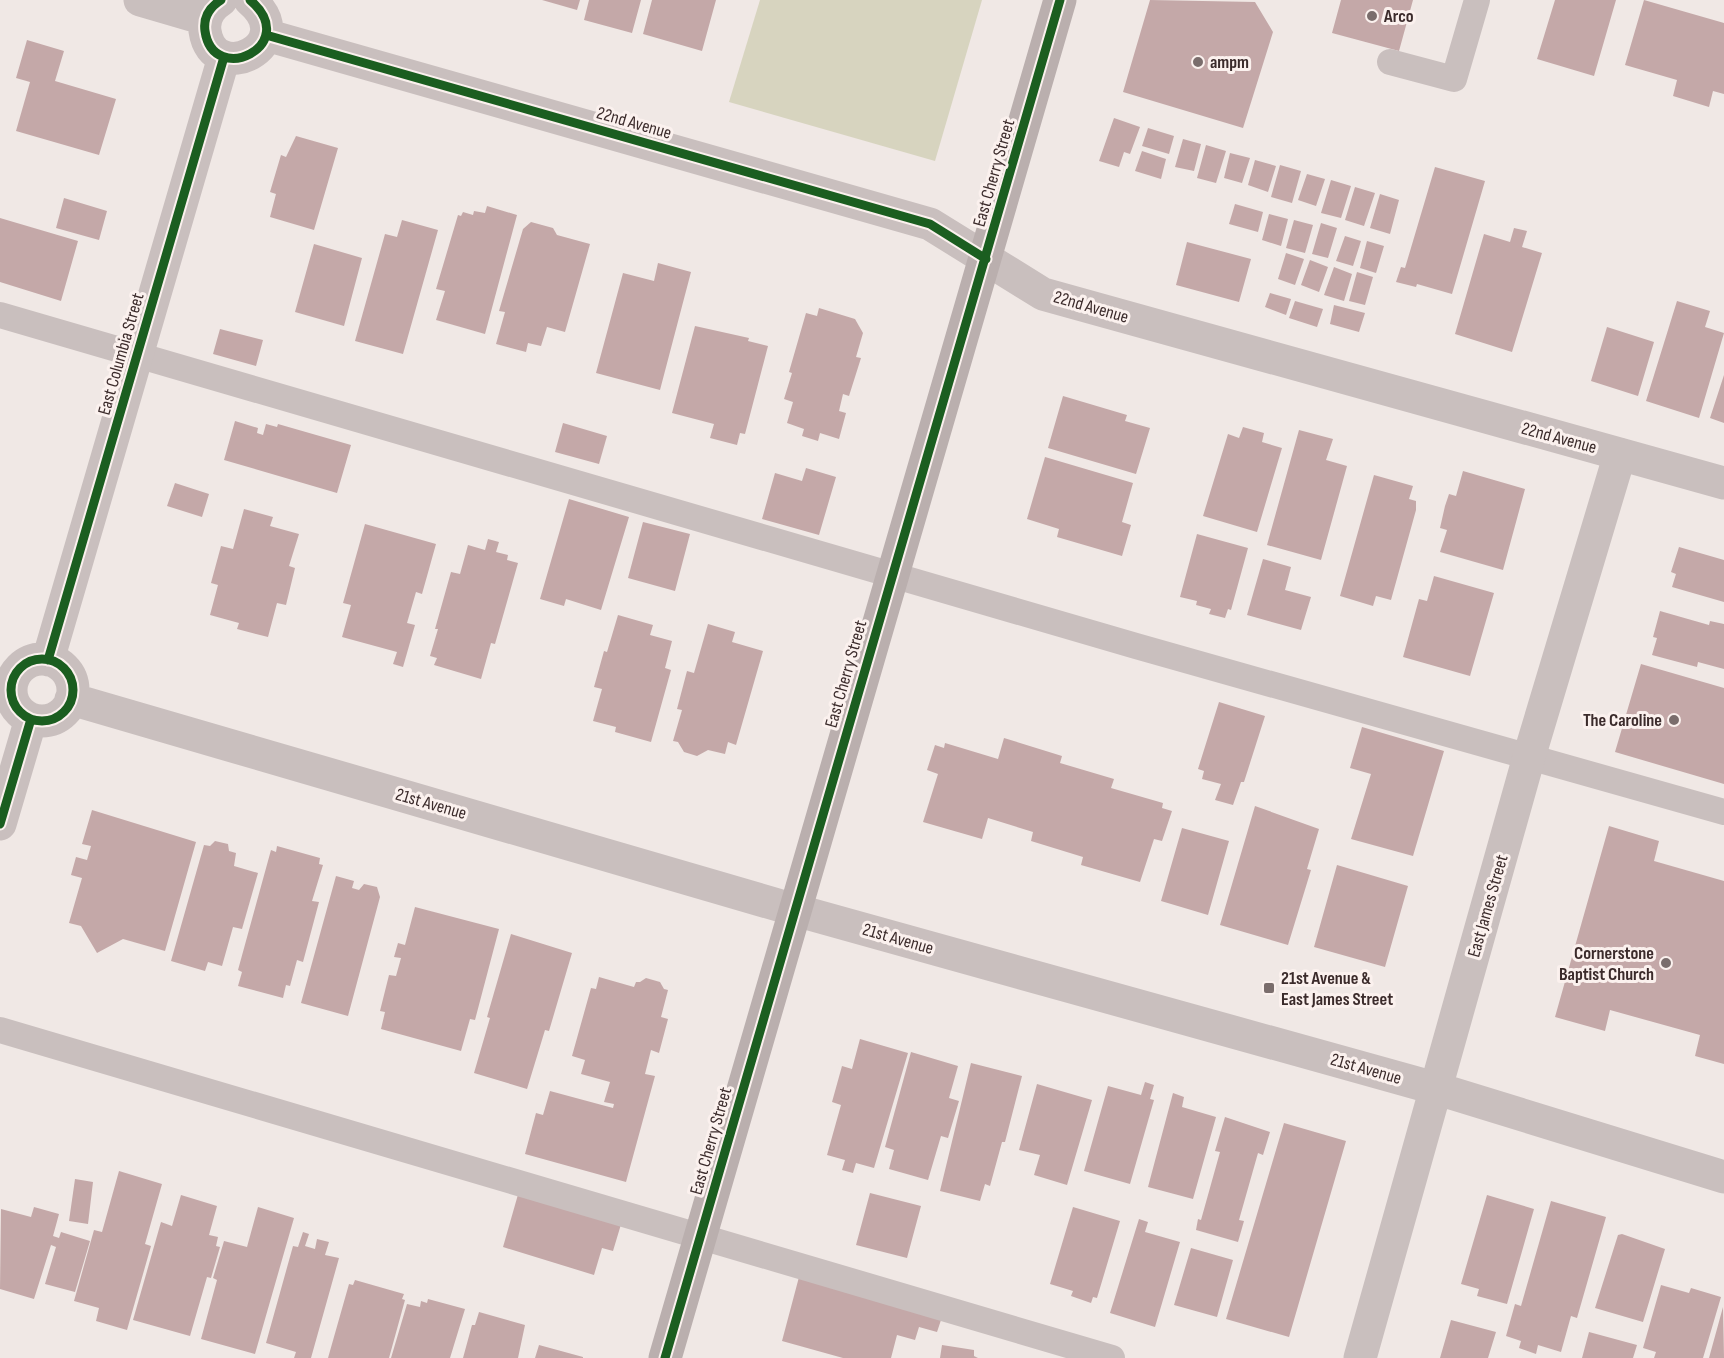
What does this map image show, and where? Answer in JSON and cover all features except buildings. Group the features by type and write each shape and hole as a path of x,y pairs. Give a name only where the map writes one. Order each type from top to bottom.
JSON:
{"main road":[{"name":"East Cherry Street","path":"665,1358 1060,0"}],"street":[{"path":"140,0 213,10 205,35 209,44 224,57 235,59 254,53 266,35 264,15 250,0"},
{"name":"22nd Avenue","path":"266,35 930,224 1043,294 1724,483"},
{"name":"East Columbia Street","path":"48,660 224,57"},
{"name":"East James Street","path":"1360,1358 1438,1089 1529,758 1620,454"},
{"path":"31,660 48,660 61,665 68,672 72,682 72,699 57,718 47,721 31,719 18,712 5,681 31,660"},
{"name":"21st Avenue","path":"72,699 795,910 1438,1089 1724,1177"},
{"path":"0,824 31,719"}],"lane":[{"path":"1390,62 1454,79 1471,2"},
{"path":"0,315 892,576 1724,812"},
{"path":"0,1030 1112,1358"}],"shaded area":[{"path":"760,0 982,0 935,161 729,102"}],"cycle path":[{"path":"221,0 208,13 205,31 211,48 223,57 237,58 250,54 261,45 266,32 264,17 250,0"},
{"path":"665,1358 1060,0"},
{"path":"266,35 930,224 986,259"},
{"path":"48,660 224,57"},
{"path":"36,659 48,659 64,668 71,678 73,690 71,702 64,712 48,721 36,721 25,716 16,707 11,696 11,684 16,673 25,664 36,659"},
{"path":"0,824 31,719"}],"place":[{"name":"Arco","path":"1372,16"},
{"name":"ampm","path":"1198,62"},
{"name":"The Caroline","path":"1674,720"},
{"name":"Cornerstone Baptist Church","path":"1666,963"},
{"name":"21st Avenue & East James Street","path":"1269,988"}]}
